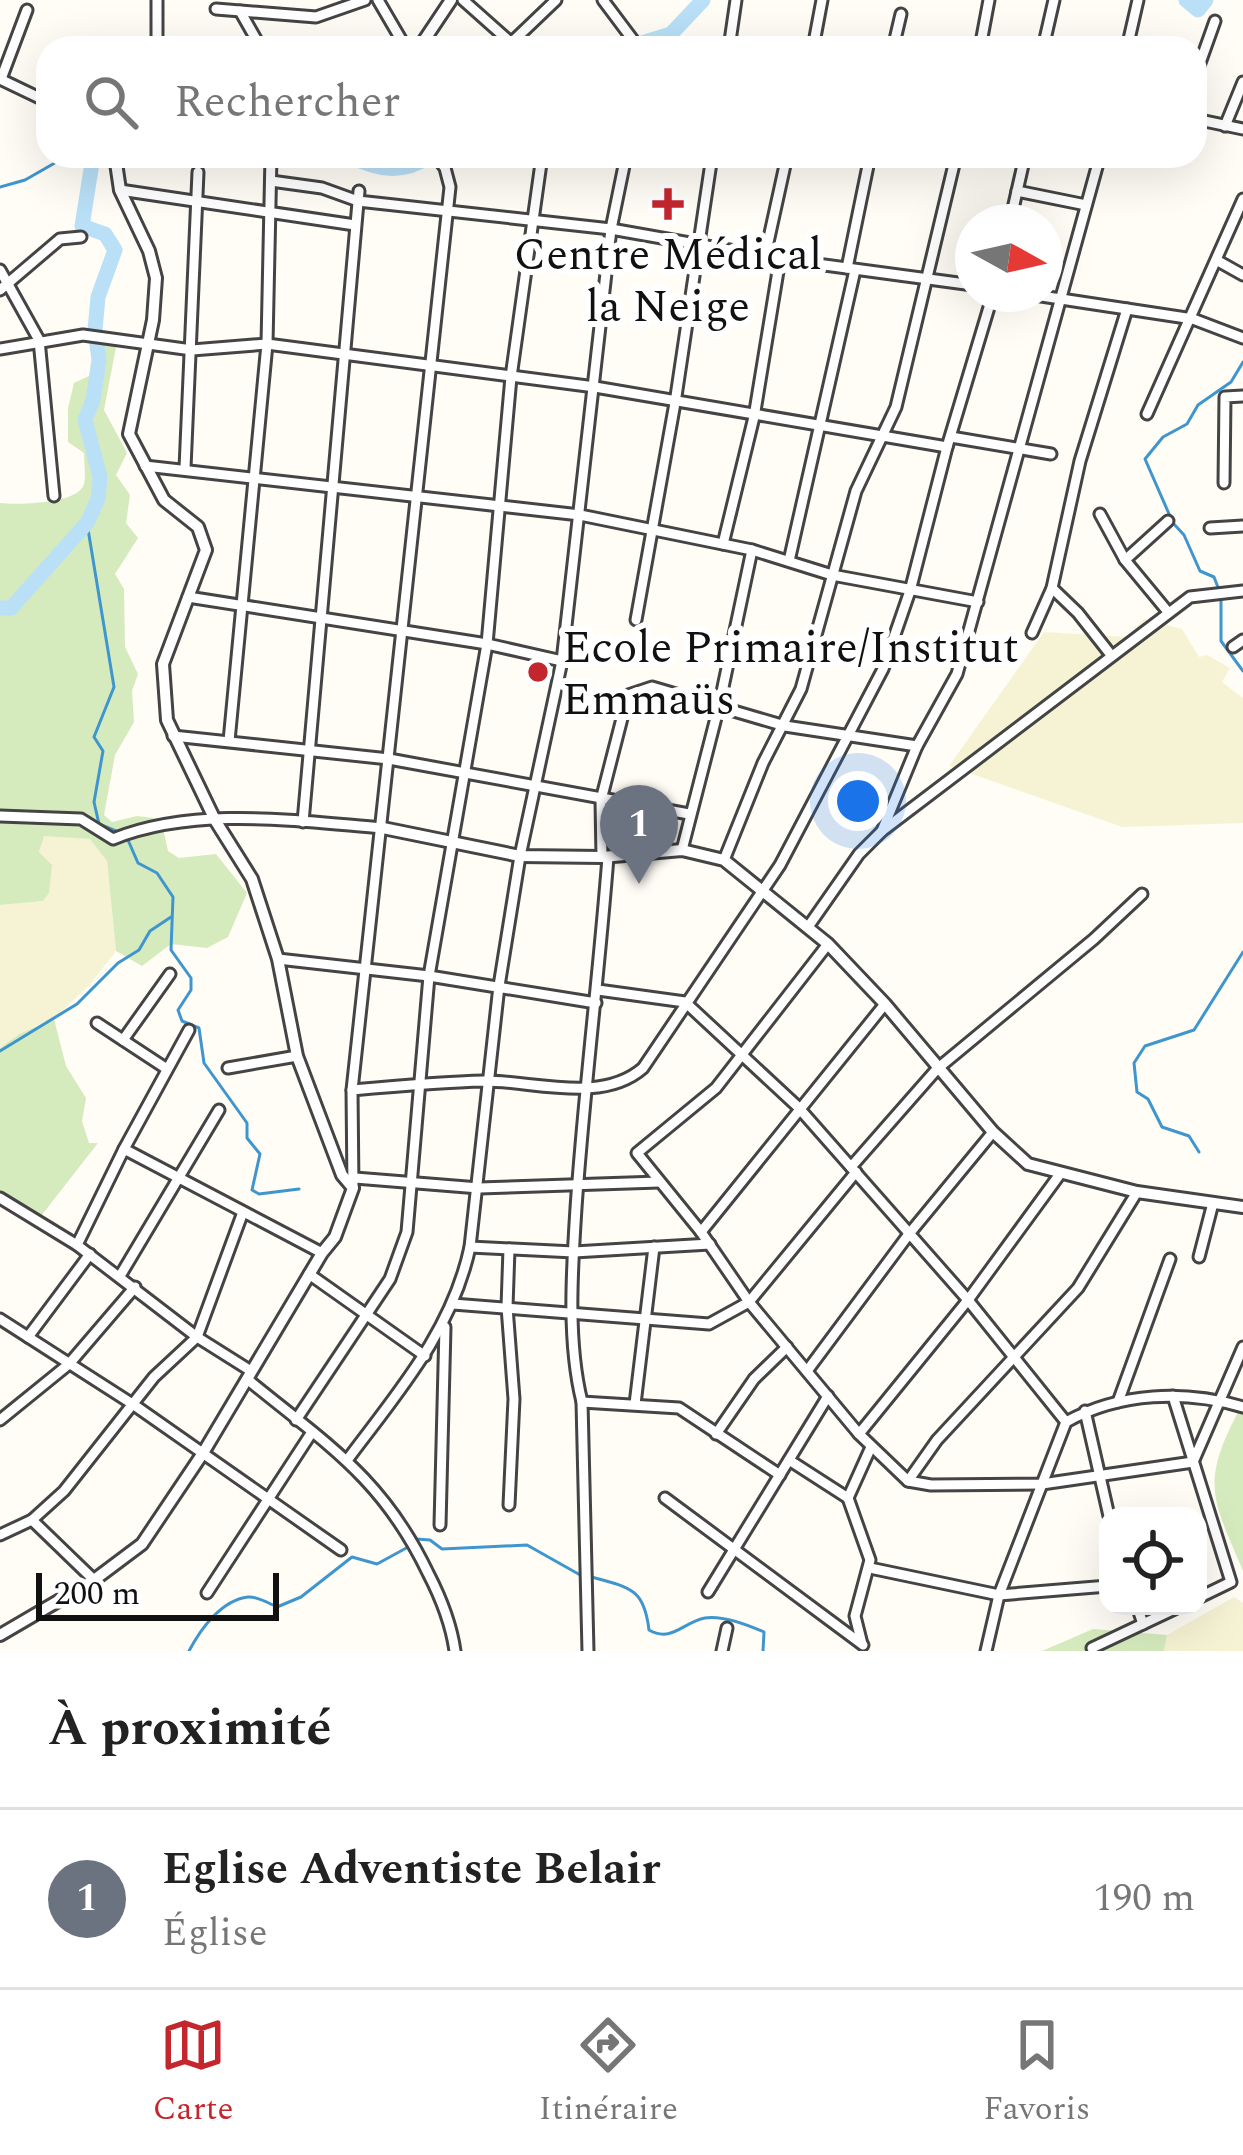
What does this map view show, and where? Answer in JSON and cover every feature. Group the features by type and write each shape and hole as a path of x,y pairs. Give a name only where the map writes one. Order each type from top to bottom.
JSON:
{"street":[{"path":"157,0 157,36"},
{"path":"216,10 316,17 365,0"},
{"path":"378,0 399,36"},
{"path":"427,36 451,0"},
{"path":"463,0 504,36"},
{"path":"522,36 556,0"},
{"path":"603,0 616,4 633,36"},
{"path":"731,36 736,0"},
{"path":"815,36 822,0"},
{"path":"982,36 989,0"},
{"path":"1045,36 1054,0"},
{"path":"1130,36 1138,0"},
{"path":"27,10 0,79 36,96"},
{"path":"240,11 254,36"},
{"path":"896,36 901,14"},
{"path":"1207,43 1215,21"},
{"path":"1226,126 1243,82"},
{"path":"1207,122 1243,129"},
{"path":"117,168 120,190 149,251 156,278 149,344 129,434 164,500 198,527 206,550 163,664 167,720 215,820 252,879 278,959 297,1056 342,1175 354,1183 413,1181 478,1188 658,1182"},
{"path":"229,741 267,344 271,168"},
{"path":"0,1635 94,1580 142,1544 335,1238 354,1183 352,1090 450,187 445,168"},
{"path":"296,1420 390,1279 407,1232 430,976 487,644 511,377 541,168"},
{"path":"348,1459 446,1321 470,1247 499,986 520,856 562,661 611,229 624,168"},
{"path":"636,620 710,168"},
{"path":"764,256 785,168"},
{"path":"790,561 868,168"},
{"path":"724,860 763,763 801,689 856,490 896,407 953,168"},
{"path":"1014,204 1022,168"},
{"path":"1063,285 1097,168"},
{"path":"185,468 198,172"},
{"path":"272,181 955,282"},
{"path":"120,190 355,225"},
{"path":"1017,191 1086,205"},
{"path":"303,822 358,196"},
{"path":"1147,414 1243,199"},
{"path":"4,287 61,239 81,238"},
{"path":"722,544 754,417 779,259"},
{"path":"1218,261 1243,275"},
{"path":"0,270 4,287 35,327 39,340 54,496"},
{"path":"1063,300 1193,319 1243,338"},
{"path":"1032,633 1052,588 1080,461 1127,309"},
{"path":"352,1090 490,1081 584,1088 635,1075 764,889 883,669 910,591 988,312"},
{"path":"882,831 917,746 957,674 1055,312"},
{"path":"0,350 39,340 96,336 192,350 267,344 595,387 882,438 1051,454"},
{"path":"1224,483 1225,397 1243,396"},
{"path":"145,466 580,515 752,550 832,575 978,602"},
{"path":"1100,514 1125,560 1168,612"},
{"path":"1125,560 1168,520"},
{"path":"1210,528 1243,526"},
{"path":"682,850 752,550"},
{"path":"1052,588 1112,656"},
{"path":"808,927 859,854 882,831 1190,596 1243,591"},
{"path":"188,597 487,644 562,661"},
{"path":"588,1651 574,1252 584,1088 598,990 605,857 602,800 628,695 652,688 784,726 917,746"},
{"path":"172,736 389,759 689,814"},
{"path":"0,817 81,820 113,839 159,823 303,822 383,828 520,856 605,857 682,850 724,860 828,944 993,1132 1028,1164 1137,1192 1243,1207"},
{"path":"454,1304 709,1324 749,1302 937,1069 1142,894"},
{"path":"828,944 716,1088 637,1153 787,1348 859,1434 908,1481 1042,1484 1193,1462"},
{"path":"278,959 430,976 596,1003"},
{"path":"122,1040 170,974"},
{"path":"598,990 685,1002 798,1107 968,1300 1066,1422"},
{"path":"701,1232 885,1004"},
{"path":"97,1023 167,1070"},
{"path":"77,1245 189,1030"},
{"path":"228,1068 297,1056"},
{"path":"120,1276 219,1110"},
{"path":"807,1371 908,1234 993,1132"},
{"path":"124,1149 322,1253"},
{"path":"859,1434 968,1300 1060,1174"},
{"path":"908,1481 937,1440 1078,1288 1137,1192"},
{"path":"0,1198 135,1287 348,1459 383,1496 418,1552 452,1626 454,1651"},
{"path":"1198,1257 1213,1203"},
{"path":"0,1535 32,1520 64,1491 154,1377 197,1337 243,1212"},
{"path":"470,1247 574,1252 710,1244"},
{"path":"635,1404 654,1247"},
{"path":"509,1249 507,1307 514,1400 509,1505"},
{"path":"28,1337 90,1254"},
{"path":"1118,1402 1170,1259"},
{"path":"309,1274 425,1356"},
{"path":"0,1420 69,1364 135,1287"},
{"path":"0,1319 134,1405 341,1550"},
{"path":"440,1525 446,1321"},
{"path":"1193,1462 1243,1347"},
{"path":"716,1434 754,1378 787,1348"},
{"path":"708,1592 828,1396"},
{"path":"1173,1396 1231,1582 1207,1594"},
{"path":"986,1651 999,1594 1066,1422 1084,1411 1118,1402 1173,1396 1243,1407"},
{"path":"582,1402 679,1408 780,1475"},
{"path":"1084,1411 1106,1507"},
{"path":"207,1594 312,1432"},
{"path":"848,1498 871,1447"},
{"path":"665,1498 863,1645 855,1616 870,1568 848,1498 789,1460"},
{"path":"32,1520 94,1580"},
{"path":"870,1568 999,1594 1099,1587"},
{"path":"1140,1615 1143,1624"},
{"path":"1092,1648 1162,1615"},
{"path":"722,1651 728,1628"}],"shaded area":[{"path":"1144,619 1182,629 1199,657 1207,655 1230,668 1222,682 1243,698 1243,823 1122,827 949,766 1044,632 1127,637"},
{"path":"44,835 90,839 107,861 116,951 54,1019 0,1048 0,905 43,901 39,852"},
{"path":"1234,1597 1243,1603 1243,1651 1164,1651 1167,1635"}],"green space":[{"path":"105,343 116,347 104,410 127,453 116,475 130,495 126,523 138,538 115,574 124,589 125,647 138,674 132,691 134,722 115,755 104,815 112,822 137,816 161,819 168,851 179,858 216,854 247,893 228,937 207,948 171,944 142,966 116,951 107,861 90,839 44,836 39,852 52,865 49,893 43,901 0,905 0,503 47,502 80,491 85,480 84,453 68,442 68,408 74,383 91,375 95,355"},
{"path":"54,1019 66,1066 86,1098 82,1121 89,1143 98,1143 41,1216 0,1192 0,1048"},
{"path":"1238,1412 1243,1413 1243,1571 1215,1492 1219,1458"},
{"path":"1093,1629 1167,1635 1164,1651 1042,1651"}],"waterway":[{"path":"665,36 703,0"},
{"path":"1186,0 1198,10 1206,0"},
{"path":"0,187 46,168"},
{"path":"0,608 11,608 87,523 98,499 100,477 85,420 99,360 98,297 115,250 105,234 82,226 91,168"},
{"path":"1219,590 1214,577 1200,571 1145,459 1163,437 1187,424 1198,405 1231,382 1243,362"},
{"path":"87,523 114,687 94,737 103,751 94,802 99,824 121,833"},
{"path":"1221,600 1221,641 1243,671"},
{"path":"128,840 138,863 157,873 173,897 171,950 191,978 191,990 178,1010 182,1021 199,1028 204,1063 247,1123 247,1138 260,1154 252,1190 259,1194 299,1189"},
{"path":"0,1051 77,1004 118,963 139,950 150,931 171,917"},
{"path":"1199,1152 1189,1136 1162,1127 1148,1099 1137,1092 1134,1063 1145,1046 1194,1030 1243,952"},
{"path":"416,1539 430,1540 442,1549 527,1545 582,1576"},
{"path":"189,1651 212,1617 238,1599 255,1598 277,1607 301,1597 352,1557 377,1564 410,1546"},
{"path":"592,1577 639,1597 649,1630 664,1634 705,1618 727,1619 764,1632 763,1651"}],"place":[{"name":"Centre Médical la Neige","path":"668,204"},
{"name":"Ecole Primaire/Institut Emmaüs","path":"538,672"},
{"name":"Eglise Adventiste Belair","path":"639,884"}]}
